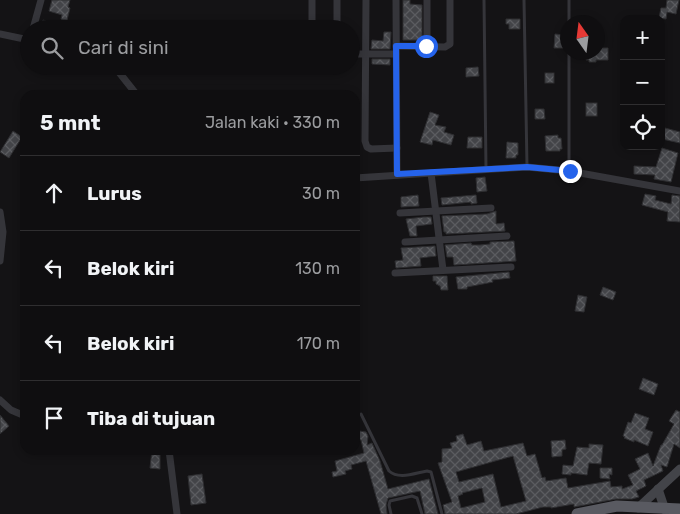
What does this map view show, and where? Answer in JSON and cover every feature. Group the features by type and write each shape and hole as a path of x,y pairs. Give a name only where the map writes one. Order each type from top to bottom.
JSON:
{"highway":[{"path":"577,514 616,506 638,511 680,509"},
{"path":"604,514 622,508"}],"main road":[{"path":"638,511 680,469"},
{"path":"658,489 665,510"}],"street":[{"path":"35,20 41,0"},
{"path":"312,0 312,20"},
{"path":"337,0 337,20"},
{"path":"366,0 365,141 367,147 371,149 397,148"},
{"path":"396,0 397,174"},
{"path":"426,46 427,0"},
{"path":"396,46 445,46 450,44 450,0"},
{"path":"0,34 20,38"},
{"path":"360,54 396,54"},
{"path":"121,75 133,90"},
{"path":"360,178 527,167 570,171 680,191"},
{"path":"431,173 443,270"},
{"path":"400,213 491,208"},
{"path":"0,212 3,232 0,262"},
{"path":"405,242 507,236"},
{"path":"394,273 511,267"},
{"path":"0,400 11,410 20,414"},
{"path":"171,455 177,514"}],"lane":[{"path":"484,0 486,169"},
{"path":"524,0 527,167"},
{"path":"569,0 569,15"},
{"path":"569,60 570,171"},
{"path":"361,414 389,471 399,476 430,472 442,514"},
{"path":"391,514 390,501 412,496 417,498 422,514"}],"building":[{"path":"52,0 70,0 67,20 61,19 62,15 49,11"},
{"path":"403,0 410,0 410,4 422,5 422,40 403,40"},
{"path":"667,0 679,0 676,14 667,12 666,19 665,15 660,15 661,8 666,8"},
{"path":"506,19 520,19 520,29 509,29"},
{"path":"384,32 391,32 390,49 371,49 372,40 383,41"},
{"path":"555,34 560,35 560,48 554,48"},
{"path":"605,48 608,48 608,60 605,60"},
{"path":"372,59 390,59 390,65 372,64"},
{"path":"478,67 479,76 466,77 466,68"},
{"path":"545,73 554,73 554,83 545,83"},
{"path":"586,103 597,103 597,116 586,116"},
{"path":"535,109 544,109 545,119 535,119"},
{"path":"430,112 439,115 435,125 446,127 444,132 454,135 451,145 433,140 432,145 420,142"},
{"path":"665,128 680,132 680,143 665,140"},
{"path":"13,131 20,136 20,140 9,158 0,152"},
{"path":"558,135 558,138 561,138 562,149 560,151 546,151 545,136"},
{"path":"468,137 482,137 482,148 467,148"},
{"path":"507,142 518,143 518,155 516,155 516,158 506,158"},
{"path":"665,149 678,153 671,182 654,179 655,175 634,174 634,166 656,167 661,150"},
{"path":"485,177 487,191 477,192 476,178"},
{"path":"645,194 656,196 655,200 671,204 672,195 680,196 680,222 667,221 668,212 642,205"},
{"path":"418,195 419,206 401,207 401,197"},
{"path":"476,195 477,203 442,205 441,198"},
{"path":"496,211 496,224 504,223 505,231 446,234 444,232 442,216 487,214"},
{"path":"431,217 432,224 416,226 417,236 410,236 406,219"},
{"path":"514,241 516,261 454,265 453,257 447,257 445,245 471,243 472,245 480,245 490,244 490,242"},
{"path":"435,246 436,256 420,258 421,266 396,268 395,261 403,260 401,248"},
{"path":"509,272 510,278 492,280 493,282 467,287 467,289 458,289 456,277"},
{"path":"433,276 447,276 448,290 441,290 436,281 433,281"},
{"path":"603,287 616,292 613,300 600,295"},
{"path":"578,295 587,297 584,312 575,311"},
{"path":"643,378 658,384 654,395 639,389"},
{"path":"676,410 680,412 680,448 674,444 667,467 661,465 663,471 644,480 646,486 636,491 639,497 616,499 574,507 574,504 551,508 543,507 516,514 445,514 443,505 452,502 438,463 442,462 442,449 452,448 450,443 457,441 456,436 463,434 467,445 481,441 484,451 523,443 527,456 535,454 542,478 545,477 546,481 566,478 568,488 610,481 611,487 622,486 622,489 633,485 628,475 640,469 635,459 648,453 653,466 661,445 674,424 669,421","holes":["513,456 526,501 501,507 493,474 459,482 456,472","482,488 485,502 461,508 458,496 462,493"]},
{"path":"635,413 649,418 645,429 653,432 648,446 623,436 628,422 631,423"},
{"path":"0,415 9,426 0,434"},
{"path":"360,431 366,432 368,436 367,445 372,443 380,461 388,489 429,479 438,514 425,514 420,491 388,498 386,505 387,514 381,514 366,461 351,465 352,469 345,471 346,474 333,477 332,472 337,471 335,461 364,453"},
{"path":"565,440 566,449 562,450 562,456 552,457 551,441"},
{"path":"589,444 603,445 601,464 589,463 587,475 562,474 563,465 573,466 577,447 589,448"},
{"path":"151,455 160,455 160,469 150,468"},
{"path":"600,468 612,468 612,475 609,474 610,479 600,478"},
{"path":"202,474 206,503 191,505 188,476"}],"route":[{"path":"426,46 396,46 397,174 527,167 570,171"}]}
